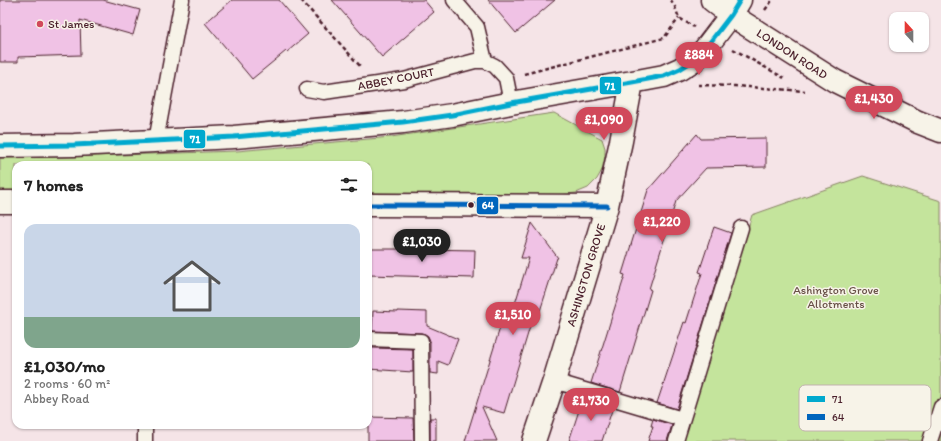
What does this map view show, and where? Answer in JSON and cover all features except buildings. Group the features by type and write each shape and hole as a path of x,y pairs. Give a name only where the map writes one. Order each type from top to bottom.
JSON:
{"street":[{"name":"LONDON ROAD","path":"712,0 735,8 835,81 918,122 941,131"},
{"path":"0,146 74,145 242,136 403,122 452,115 664,76 680,69 694,60 705,49 735,8"},
{"name":"ASHINGTON GROVE","path":"534,441 554,381 607,206 632,82"},
{"path":"0,202 12,202"},
{"path":"372,204 607,206"}],"lane":[{"path":"156,141 182,0"},
{"path":"454,0 477,27 485,61 495,66 506,78 511,103"},
{"name":"ABBEY COURT","path":"307,89 324,92 404,80 475,61 485,61"},
{"path":"676,441 741,228"},
{"path":"372,339 421,341 422,441"},
{"path":"554,381 682,419"},
{"path":"930,441 941,407"},
{"path":"145,429 145,441"}],"path":[{"path":"302,0 348,54 377,84"},
{"path":"506,78 664,38 679,18 671,0"},
{"path":"736,50 784,79"},
{"path":"691,85 735,86 805,91 798,87"}],"green space":[{"path":"554,113 602,139 605,148 605,156 602,170 597,179 588,188 576,193 558,195 372,193 372,161 12,161 12,192 0,192 0,158 237,151 391,137"},
{"name":"Ashington Grove Allotments","path":"863,176 941,201 941,441 683,441 752,215"}],"transit line":[{"name":"71","path":"0,146 74,145 234,137 403,122 452,115 664,76 680,69 694,60 705,49 731,15 740,0"},
{"name":"64","path":"372,205 607,206"}],"place":[{"name":"St James","path":"40,24"}]}
